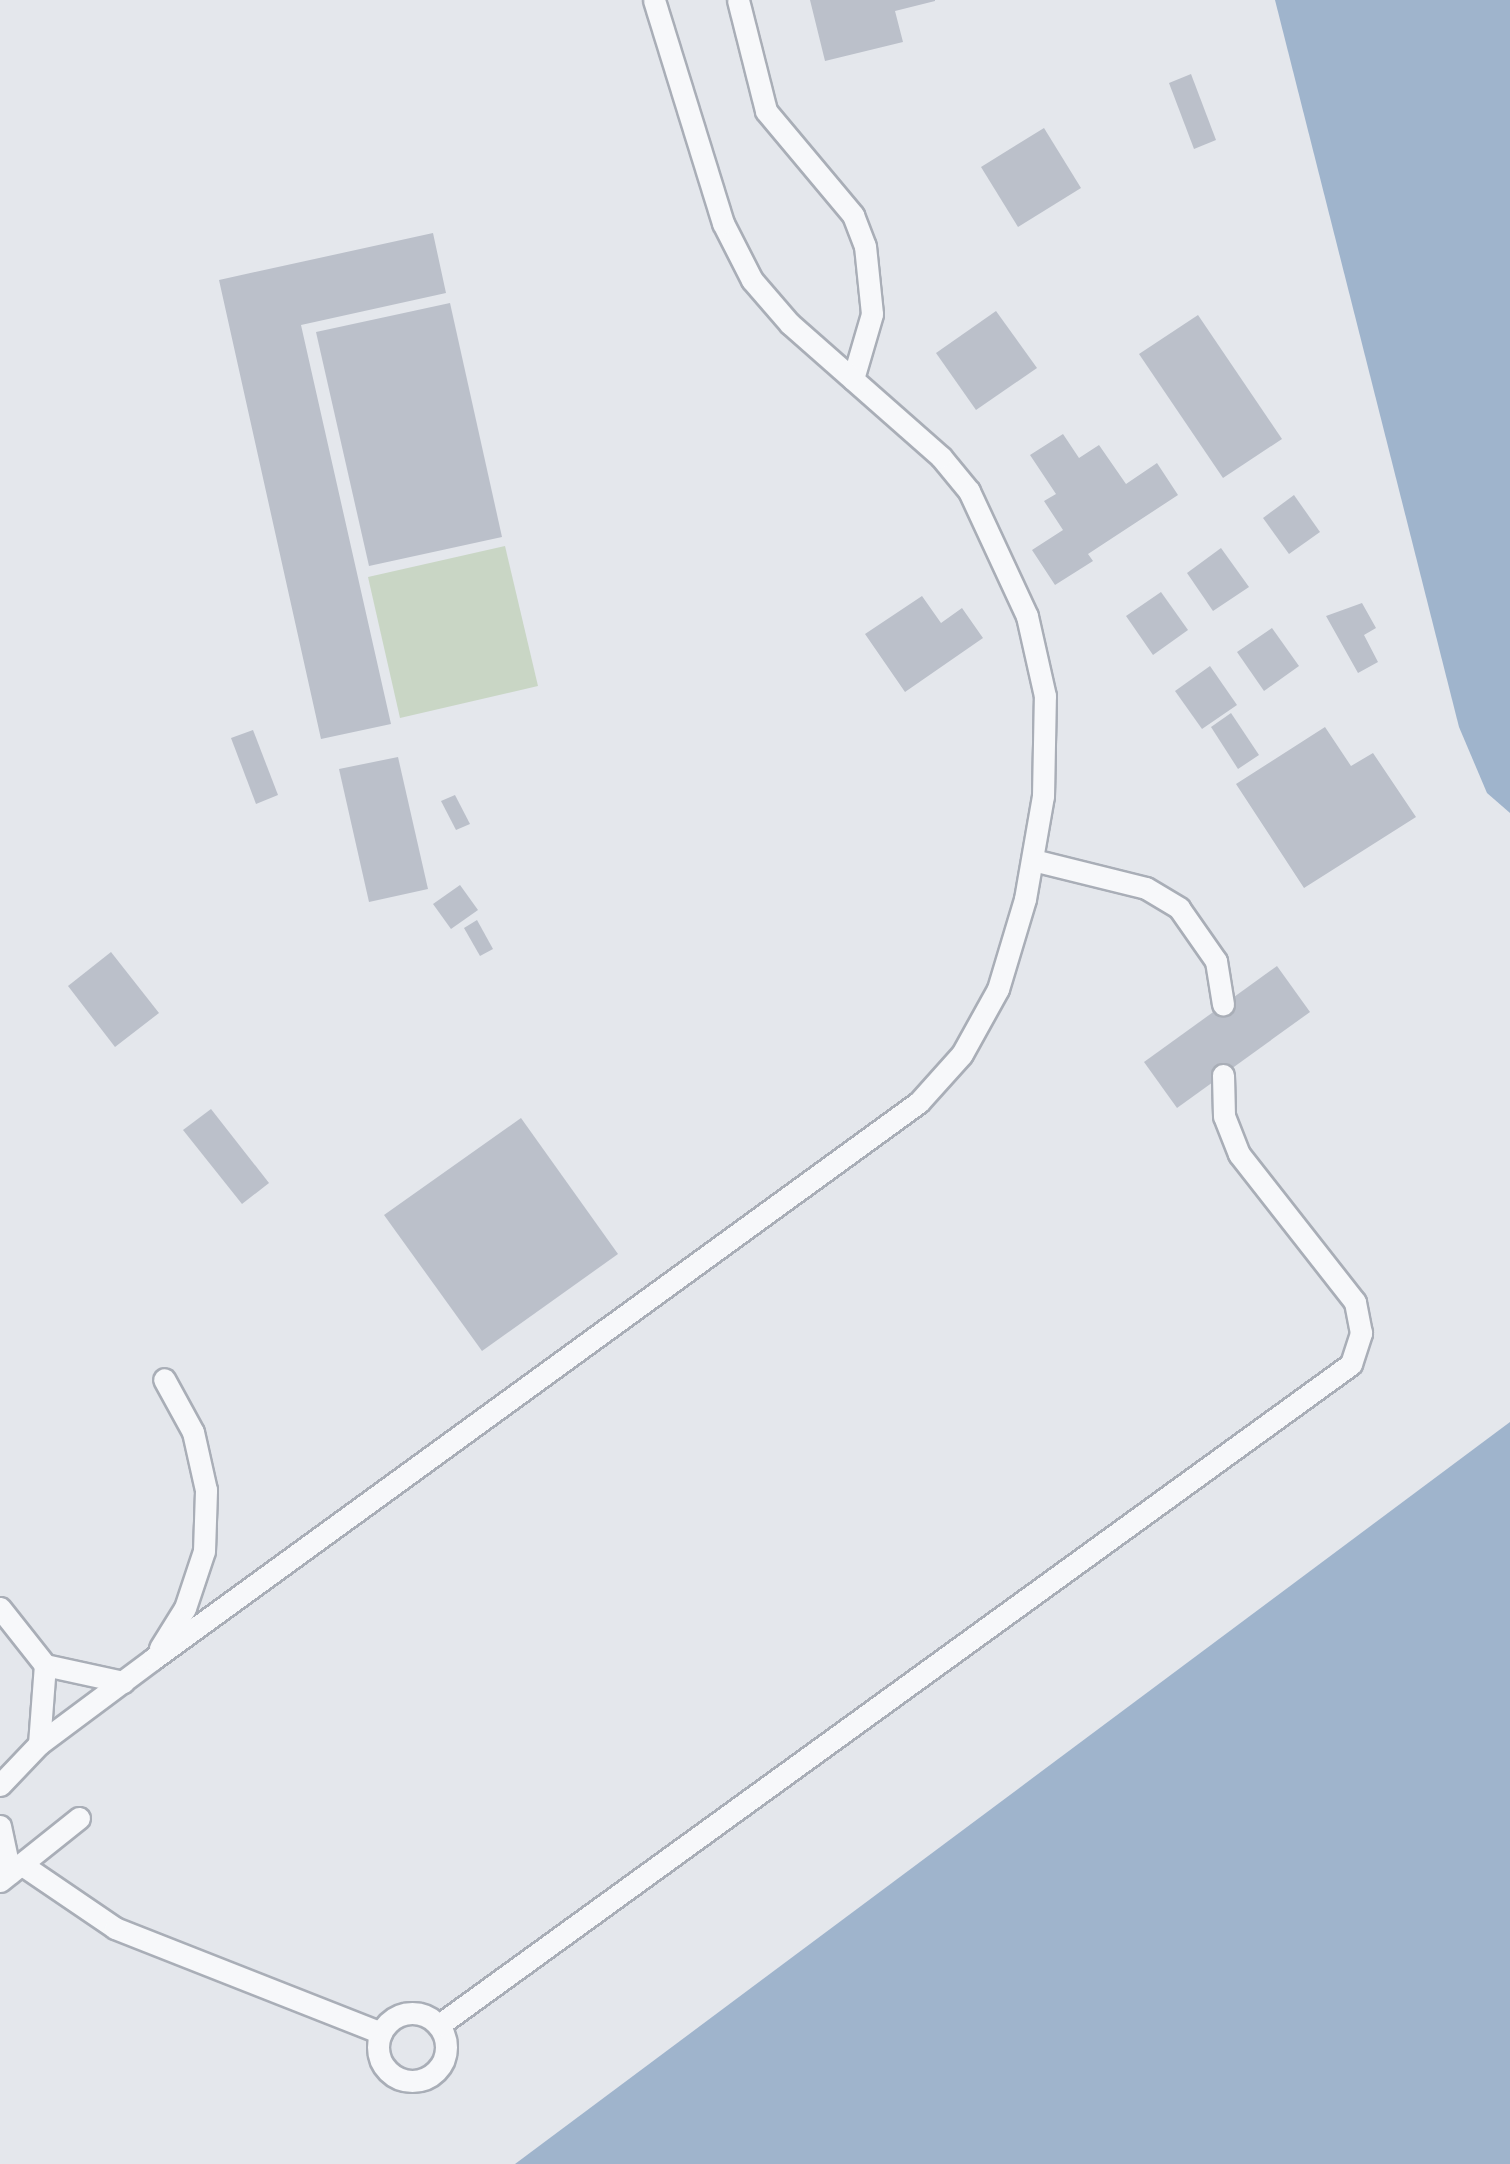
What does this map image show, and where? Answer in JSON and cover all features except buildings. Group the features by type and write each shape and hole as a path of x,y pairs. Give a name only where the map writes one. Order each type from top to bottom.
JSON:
{"lane":[{"path":"0,1785 39,1744 153,1659 919,1102 982,1023 1034,860 1044,796 1045,696 1013,577 969,491 941,457 771,305 736,252 654,0"},
{"path":"737,0 766,111 853,215 865,247 872,314 853,379"},
{"path":"1034,860 1146,888 1180,908 1216,961 1223,1004"},
{"path":"439,2025 1351,1364 1361,1334 1355,1302 1239,1154 1224,1116 1223,1075"},
{"path":"153,1659 186,1608 205,1539 206,1490 193,1432 164,1379"},
{"path":"0,1608 45,1665 123,1682"},
{"path":"39,1744 45,1665"},
{"path":"10,1872 79,1818"},
{"path":"0,1826 10,1872 115,1928 381,2033"},
{"path":"381,2033 408,2013 439,2025"},
{"path":"381,2033 385,2068 417,2081 444,2060 439,2025"}],"green space":[{"path":"505,546 538,686 400,718 368,577"}],"water":[{"path":"1275,0 1510,0 1510,813 1487,793 1459,727"},
{"path":"1510,1422 1510,2164 515,2164"}]}
